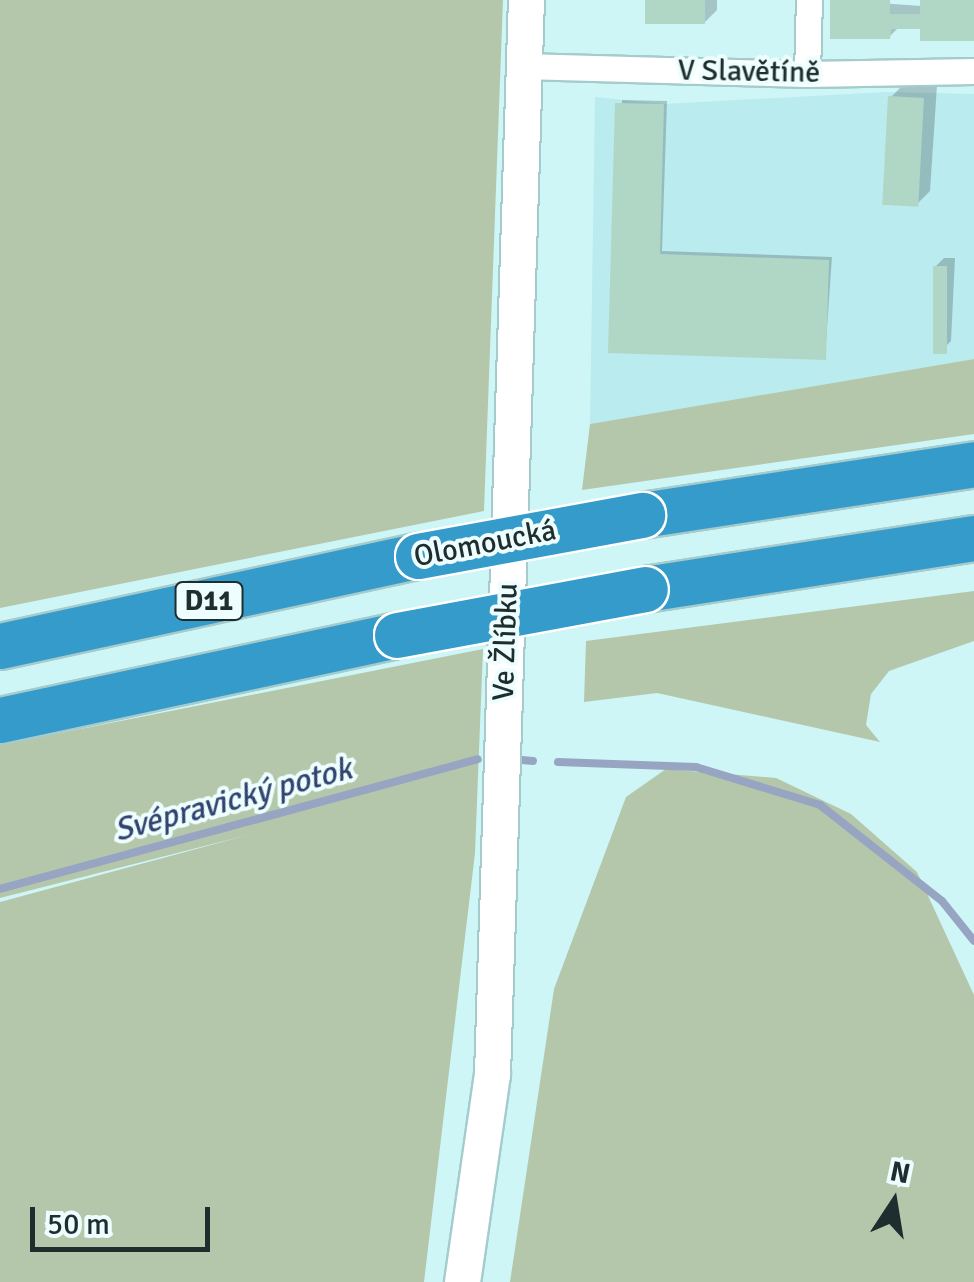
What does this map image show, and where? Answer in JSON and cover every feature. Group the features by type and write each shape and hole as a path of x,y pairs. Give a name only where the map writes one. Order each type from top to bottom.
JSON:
{"highway":[{"name":"Olomoucká","path":"0,646 418,556 642,515 974,464"},
{"name":"D11","path":"0,720 398,634 644,589 974,538"}],"street":[{"name":"Ve Žlíbku","path":"462,1282 492,1074 526,0"},
{"name":"V Slavětíně","path":"807,74 809,0"},
{"name":"V Slavětíně","path":"524,66 807,74 974,70"}],"shaded area":[{"path":"886,92 974,94 974,359 590,424 595,97 664,104"}],"green space":[{"path":"0,0 503,0 484,511 0,608"},
{"path":"974,359 974,434 582,490 590,424"},
{"path":"974,591 974,641 889,671 871,694 866,725 880,742 657,693 584,702 586,641"},
{"path":"483,649 475,853 424,1282 0,1282 0,902 248,835 0,898 0,745"},
{"path":"666,769 776,778 851,814 917,872 974,995 974,1282 510,1282 554,989 626,797"}],"building":[{"path":"645,0 705,0 705,24 645,24"},
{"path":"830,0 890,0 890,14 920,14 920,0 974,0 974,41 920,41 920,29 891,29 890,39 830,39"},
{"path":"888,96 924,98 918,207 882,205"},
{"path":"615,103 664,104 660,254 829,260 826,360 608,353"},
{"path":"933,266 947,266 947,354 933,354"}],"waterway":[{"name":"Svépravický potok","path":"0,889 478,759"},
{"name":"Svépravický potok","path":"522,760 533,761"},
{"name":"Svépravický potok","path":"558,762 696,767 820,805 942,901 974,941"}]}
